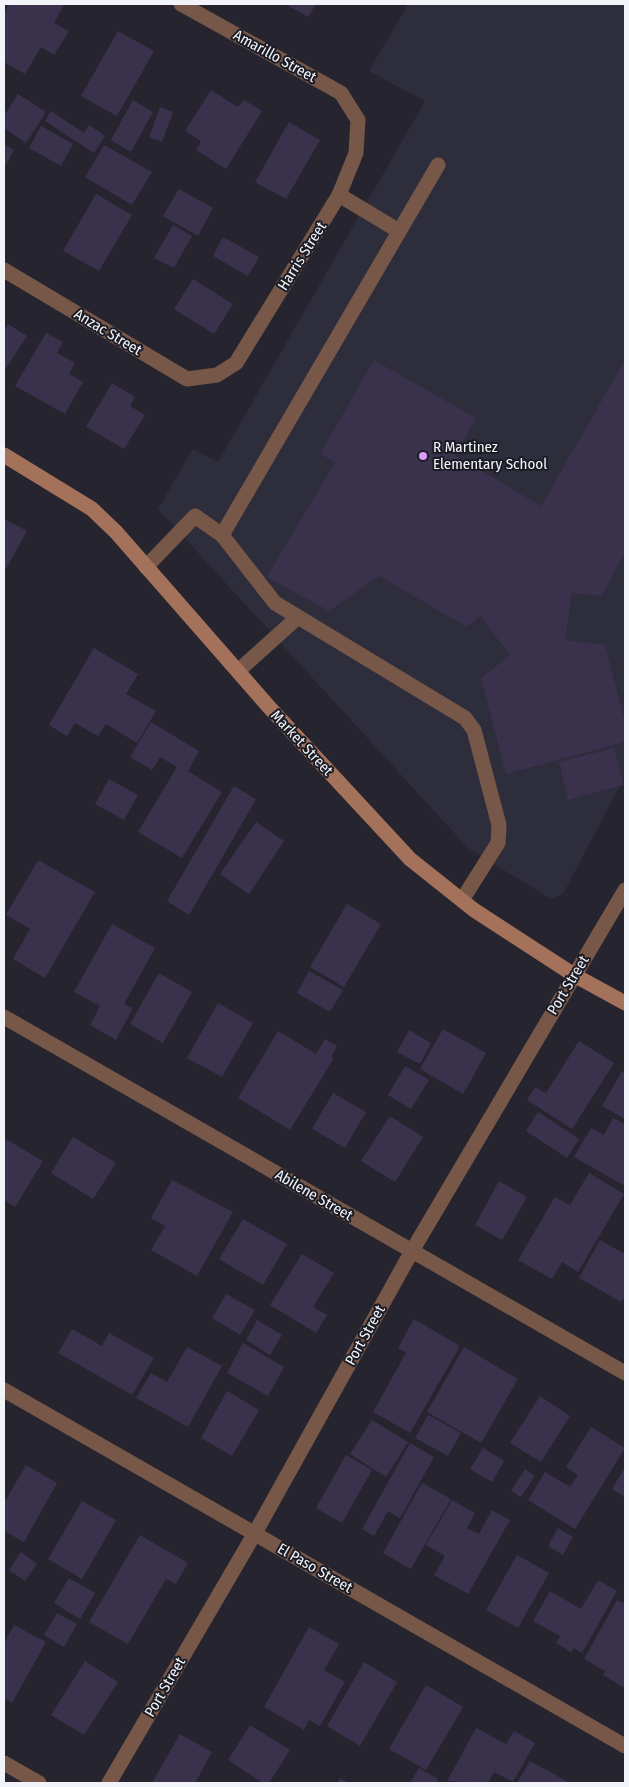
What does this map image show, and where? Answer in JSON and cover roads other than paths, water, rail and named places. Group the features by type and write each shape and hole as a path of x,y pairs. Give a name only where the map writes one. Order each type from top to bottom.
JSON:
{"street":[{"name":"Amarillo Street","path":"181,4 341,93 358,120"},
{"name":"Harris Street","path":"217,376 236,363 339,195 356,153 358,120"},
{"path":"222,535 438,164"},
{"path":"339,195 399,231"},
{"name":"Anzac Street","path":"4,270 187,379 217,376"},
{"name":"Market Street","path":"4,455 92,509 410,859 462,900 574,975 625,1003"},
{"path":"146,567 195,516 222,535 275,603 465,718 474,730 499,825 498,843 462,900"},
{"path":"238,671 298,617"},
{"name":"Port Street","path":"109,1783 255,1533 412,1250 625,890"},
{"name":"Abilene Street","path":"4,1017 625,1372"},
{"name":"El Paso Street","path":"4,1390 625,1746"},
{"path":"4,1763 39,1783"}],"place":[{"name":"R Martinez Elementary School","path":"423,456"}]}
